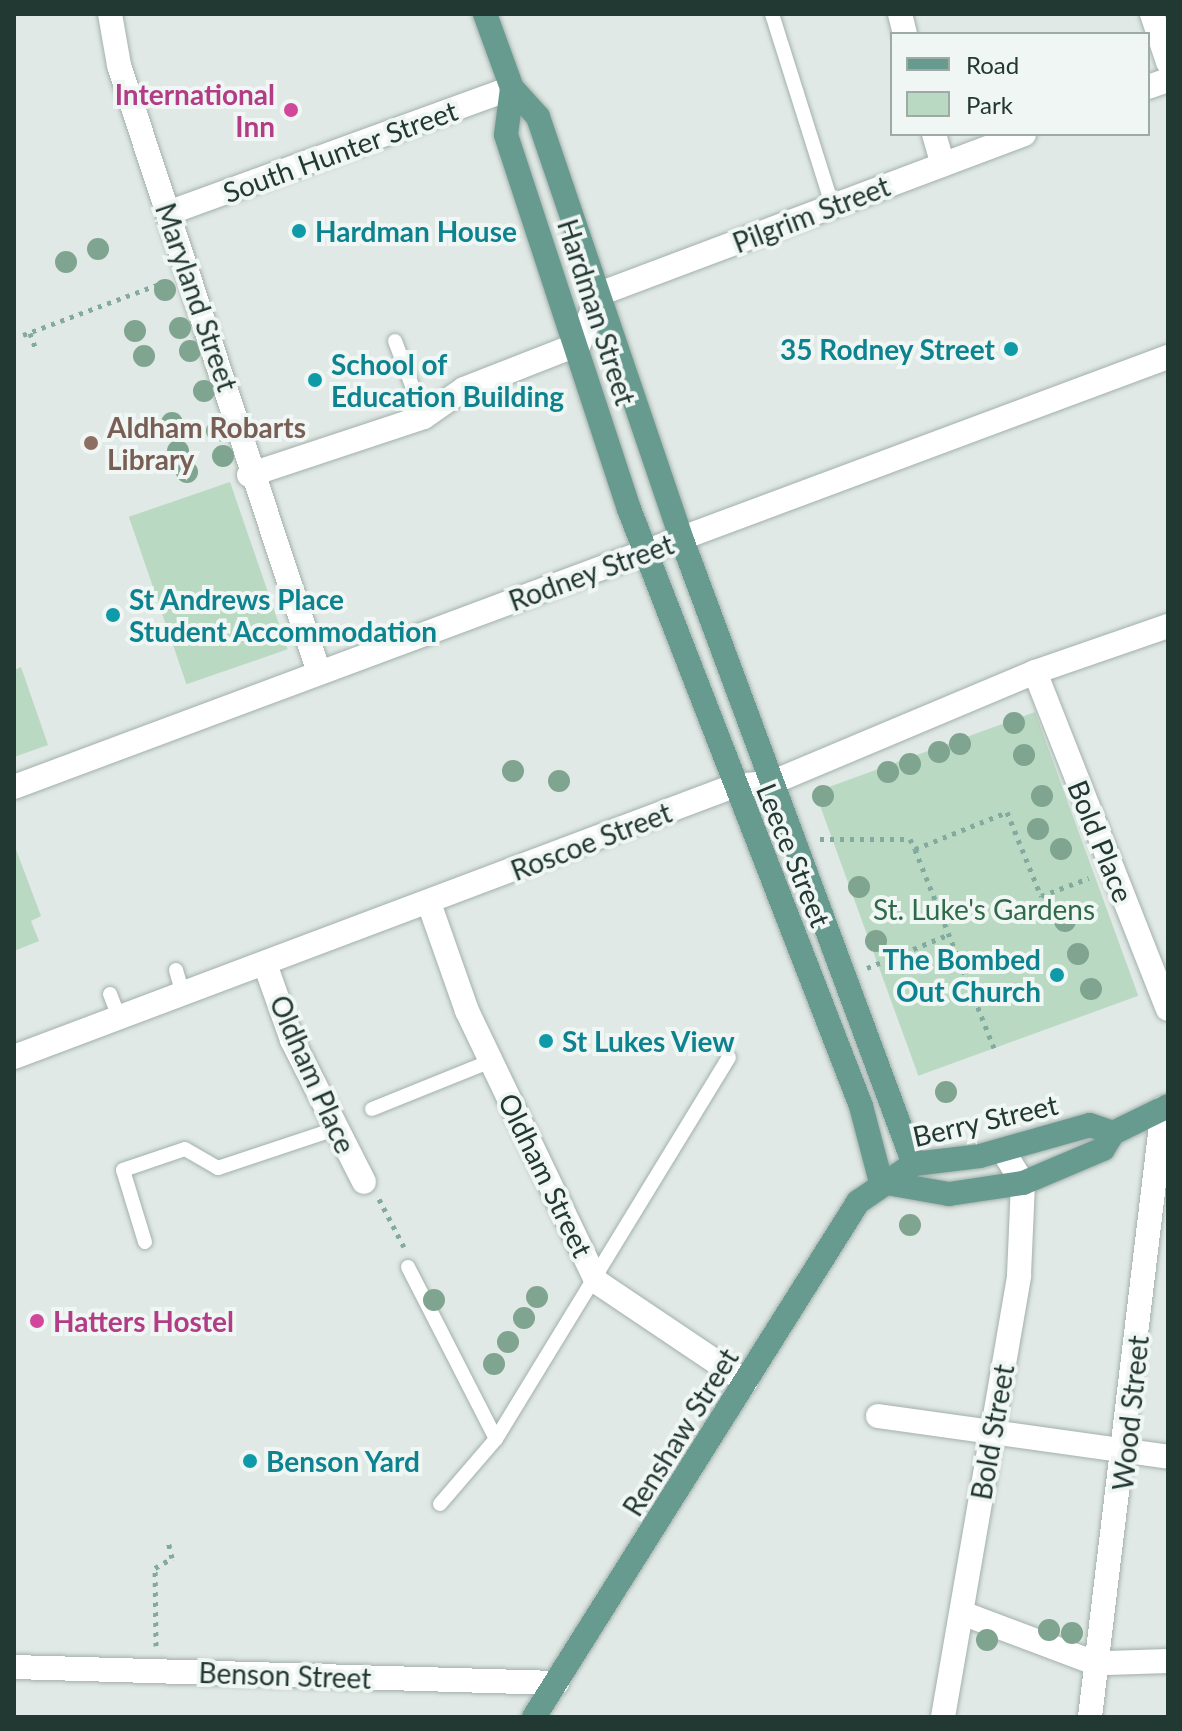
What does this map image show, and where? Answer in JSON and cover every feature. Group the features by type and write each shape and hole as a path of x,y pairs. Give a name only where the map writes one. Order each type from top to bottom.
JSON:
{"main road":[{"name":"Hardman Street","path":"485,14 512,88 538,117 682,540"},
{"name":"Hardman Street","path":"512,88 506,135 579,344 644,553"},
{"name":"Leece Street","path":"682,540 914,1164"},
{"name":"Leece Street","path":"644,553 869,1130 881,1182"},
{"name":"Berry Street","path":"881,1182 949,1194 1023,1183 1103,1149 1113,1133 1166,1107"},
{"name":"Berry Street","path":"881,1182 914,1164 1003,1151 1090,1125 1113,1133"},
{"name":"Renshaw Street","path":"534,1717 746,1382 844,1219 881,1182"}],"street":[{"name":"Maryland Street","path":"110,14 168,213 246,440 249,475 318,670"},
{"path":"1152,14 1168,62"},
{"name":"South Hunter Street","path":"168,213 512,88"},
{"path":"935,136 943,165"},
{"name":"Pilgrim Street","path":"599,294 1019,136"},
{"path":"249,475 424,417 464,389 579,344 599,294"},
{"name":"Rodney Street","path":"14,787 318,670 682,540 1168,357"},
{"name":"Roscoe Street","path":"14,1057 734,786 771,783 1035,672 1168,626"},
{"name":"Bold Place","path":"1035,672 1168,1009"},
{"name":"Oldham Street","path":"429,903 491,1061 597,1282 746,1382"},
{"name":"Oldham Place","path":"265,964 335,1129 364,1182"},
{"name":"Wood Street","path":"1090,1717 1158,1263 1166,1107"},
{"path":"1003,1151 1023,1183"},
{"name":"Bold Street","path":"943,1717 1019,1275 1023,1183"},
{"path":"878,1416 1127,1454 1168,1457"},
{"path":"962,1613 1099,1662 1168,1661"},
{"name":"Benson Street","path":"14,1667 557,1683"}],"lane":[{"path":"772,14 833,207"},
{"path":"395,341 424,417"},
{"path":"176,970 183,994"},
{"path":"110,994 119,1018"},
{"path":"440,1504 496,1439 597,1282 729,1058"},
{"path":"372,1109 491,1061"},
{"path":"145,1242 123,1170 185,1149 218,1168 335,1129"},
{"path":"408,1267 496,1439"}],"path":[{"path":"35,347 27,334 188,273"},
{"path":"915,849 1007,812 1041,896 1112,868"},
{"path":"795,848 832,835 910,839 994,1048"},
{"path":"880,962 950,934"},
{"path":"364,1182 374,1188 408,1267"},
{"path":"156,1671 155,1568 172,1558 168,1540"}],"green space":[{"path":"230,482 288,649 186,684 129,517"},
{"path":"21,667 48,745 14,757 14,670"},
{"name":"St. Luke's Gardens","path":"1035,712 1138,996 918,1076 815,792"},
{"path":"15,847 41,916 31,921 39,941 14,951"}],"place":[{"name":"International Inn","path":"291,110"},
{"name":"Hardman House","path":"299,231"},
{"name":"35 Rodney Street","path":"1011,349"},
{"name":"School of Education Building","path":"315,380"},
{"name":"Aldham Robarts Library","path":"91,443"},
{"name":"St Andrews Place Student Accommodation","path":"113,615"},
{"name":"The Bombed Out Church","path":"1057,975"},
{"name":"St Lukes View","path":"546,1041"},
{"name":"Hatters Hostel","path":"37,1321"},
{"name":"Benson Yard","path":"250,1461"}]}
